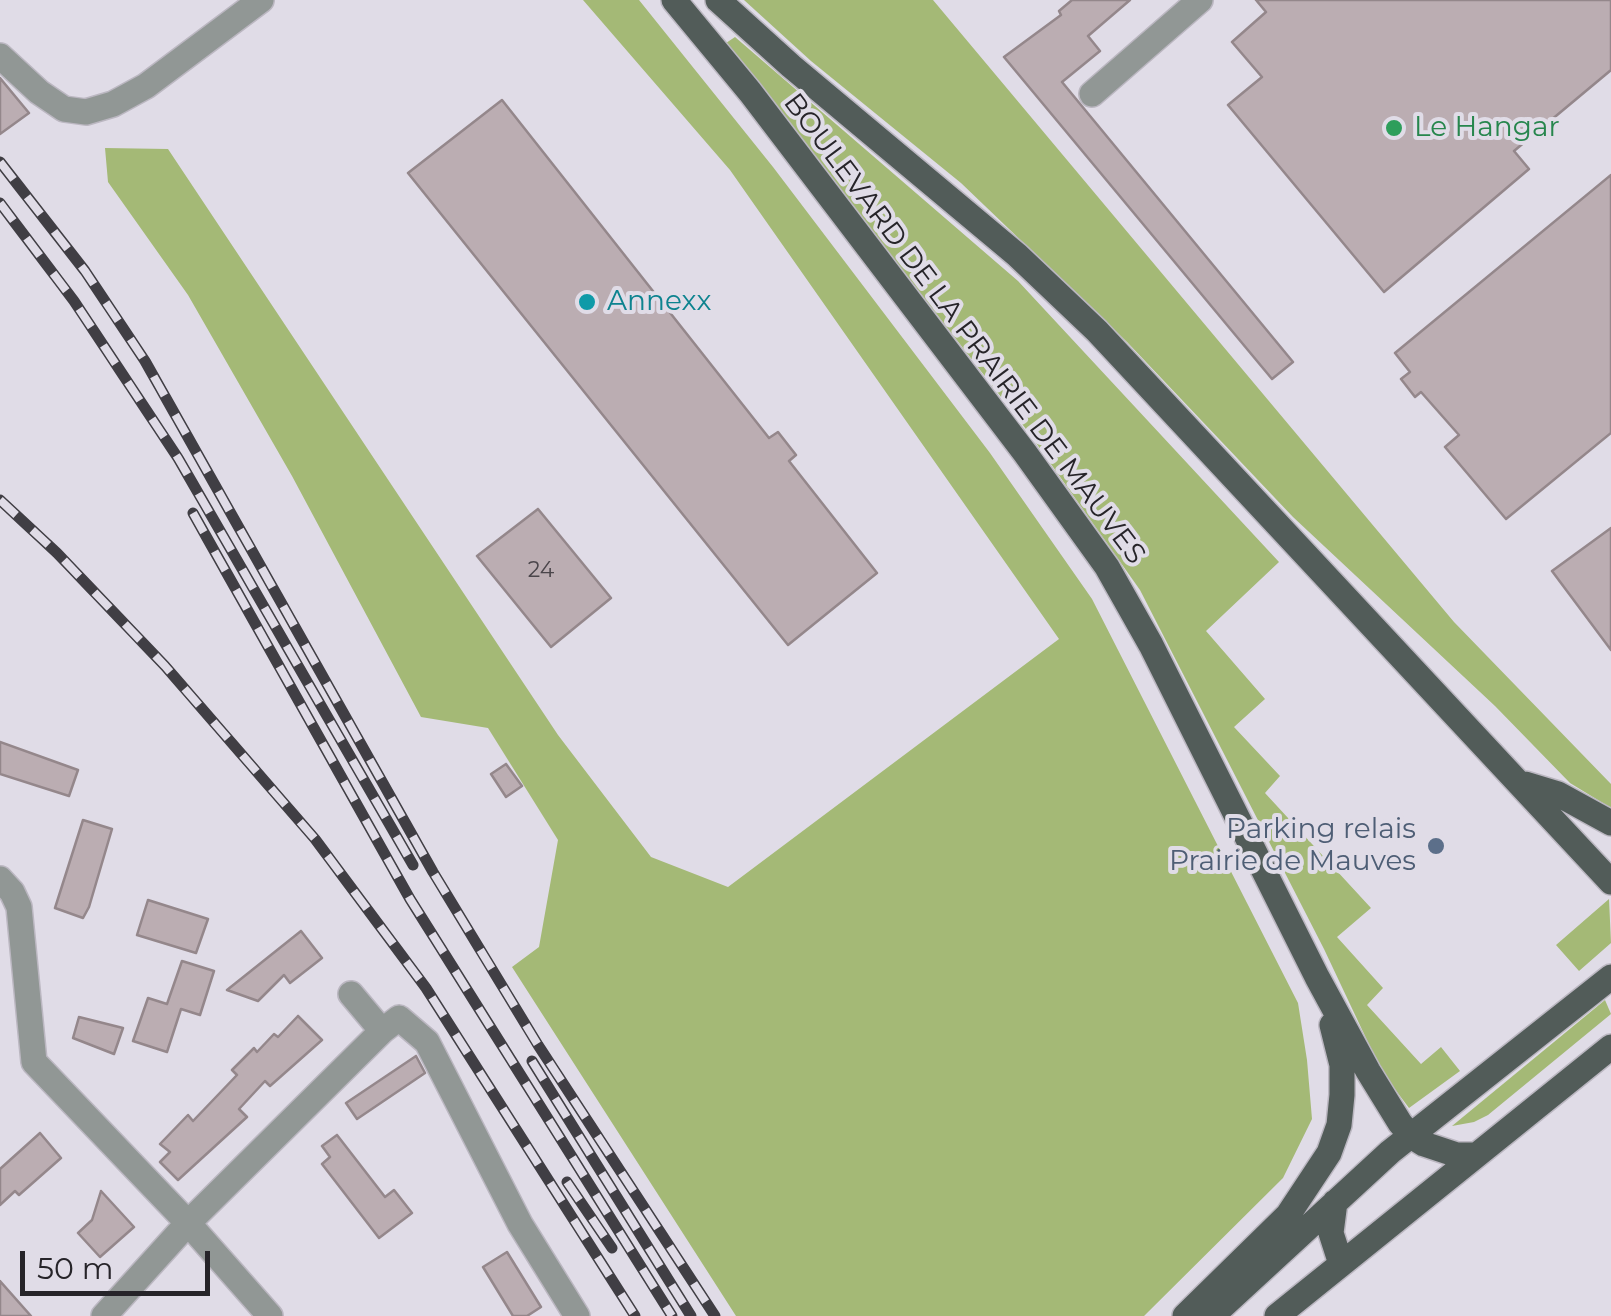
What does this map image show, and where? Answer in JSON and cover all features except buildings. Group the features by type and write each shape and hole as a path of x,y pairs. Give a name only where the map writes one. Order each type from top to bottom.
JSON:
{"main road":[{"name":"BOULEVARD DE LA PRAIRIE DE MAUVES","path":"674,0 762,108 1013,437 1106,567 1151,645 1318,978 1368,1071 1411,1136"},
{"name":"BOULEVARD DE LA PRAIRIE DE MAUVES","path":"718,0 1017,255 1098,331 1611,882"},
{"name":"BOULEVARD DE LA PRAIRIE DE MAUVES","path":"1521,782 1558,794 1611,823"},
{"path":"1212,1316 1411,1136 1611,977"},
{"name":"BOULEVARD DE LA PRAIRIE DE MAUVES","path":"1185,1316 1288,1215 1329,1153 1339,1125 1342,1065 1318,978"},
{"path":"1508,1127 1538,1088 1611,1028"},
{"path":"1277,1316 1611,1046"},
{"path":"1411,1136 1435,1148 1477,1155"},
{"path":"1336,1202 1331,1232 1340,1264"}],"street":[{"path":"0,56 64,109 86,112 113,104 146,86 262,0"},
{"path":"1092,94 1200,0"},
{"path":"0,880 12,892 19,908 34,1062 188,1223 270,1316"},
{"path":"350,994 382,1031"},
{"path":"104,1316 188,1223 399,1018 427,1042 520,1224 576,1316"}],"green space":[{"path":"583,0 639,0 773,167 990,453 1092,599 1298,1003 1312,1119 1283,1178 1144,1316 736,1316 512,967 539,947 558,840 488,728 421,717 292,476 188,295 108,182 105,148 168,149 558,735 651,857 728,887 1059,639 730,170"},
{"path":"744,0 933,0 1454,622 1611,784 1611,808 1570,783 1495,706 1293,517 1127,342 961,183 811,61"},
{"path":"735,37 1018,281 1279,562 1206,631 1265,699 1234,727 1280,776 1265,793 1371,908 1337,937 1383,988 1367,1005 1421,1064 1441,1047 1460,1071 1409,1108 1382,1072 1324,949 1140,590 1029,433 726,43"},
{"path":"1609,899 1611,943 1579,971 1556,945"},
{"path":"1605,1000 1611,1014 1488,1115 1452,1126"}],"railway":[{"path":"0,162 85,271 145,361 433,872 538,1045 715,1316"},
{"path":"0,203 74,301 178,458 413,865"},
{"path":"0,500 57,553 165,666 315,839 426,988 635,1316"},
{"path":"193,513 410,899 672,1316"},
{"path":"532,1061 691,1316"},
{"path":"567,1182 612,1248"}],"place":[{"name":"Le Hangar","path":"1394,128"},
{"name":"Annexx","path":"587,302"},
{"name":"Parking relais Prairie de Mauves","path":"1436,846"}]}
